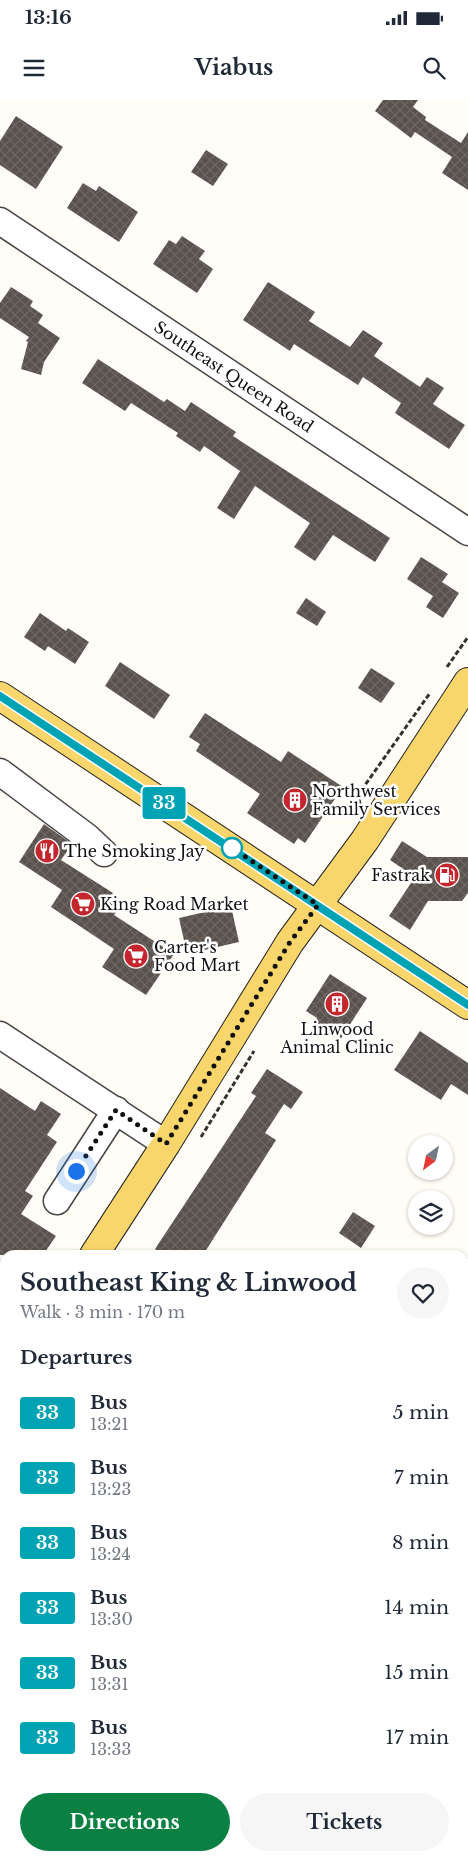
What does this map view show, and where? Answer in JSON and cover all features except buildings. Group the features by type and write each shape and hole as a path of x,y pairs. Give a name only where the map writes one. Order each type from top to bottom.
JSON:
{"main road":[{"path":"97,1250 166,1144 290,942 365,840 468,682"},
{"path":"0,696 468,1005"}],"street":[{"name":"Southeast Queen Road","path":"0,222 468,532"},
{"path":"0,772 87,837 104,853"},
{"path":"0,1035 166,1144"},
{"path":"57,1201 116,1110"}],"path":[{"path":"442,675 468,637"},
{"path":"358,796 432,689"}],"bus line":[{"name":"33","path":"0,696 338,917 468,1005"}],"place":[{"name":"Northwest Family Services","path":"295,800"},
{"name":"The Smoking Jay","path":"47,851"},
{"name":"Fastrak","path":"447,875"},
{"name":"King Road Market","path":"83,904"},
{"name":"Carter's Food Mart","path":"136,956"},
{"name":"Linwood Animal Clinic","path":"337,1004"}],"route":[{"path":"76,1171 116,1110 166,1144 290,942 318,905 232,848"}]}
